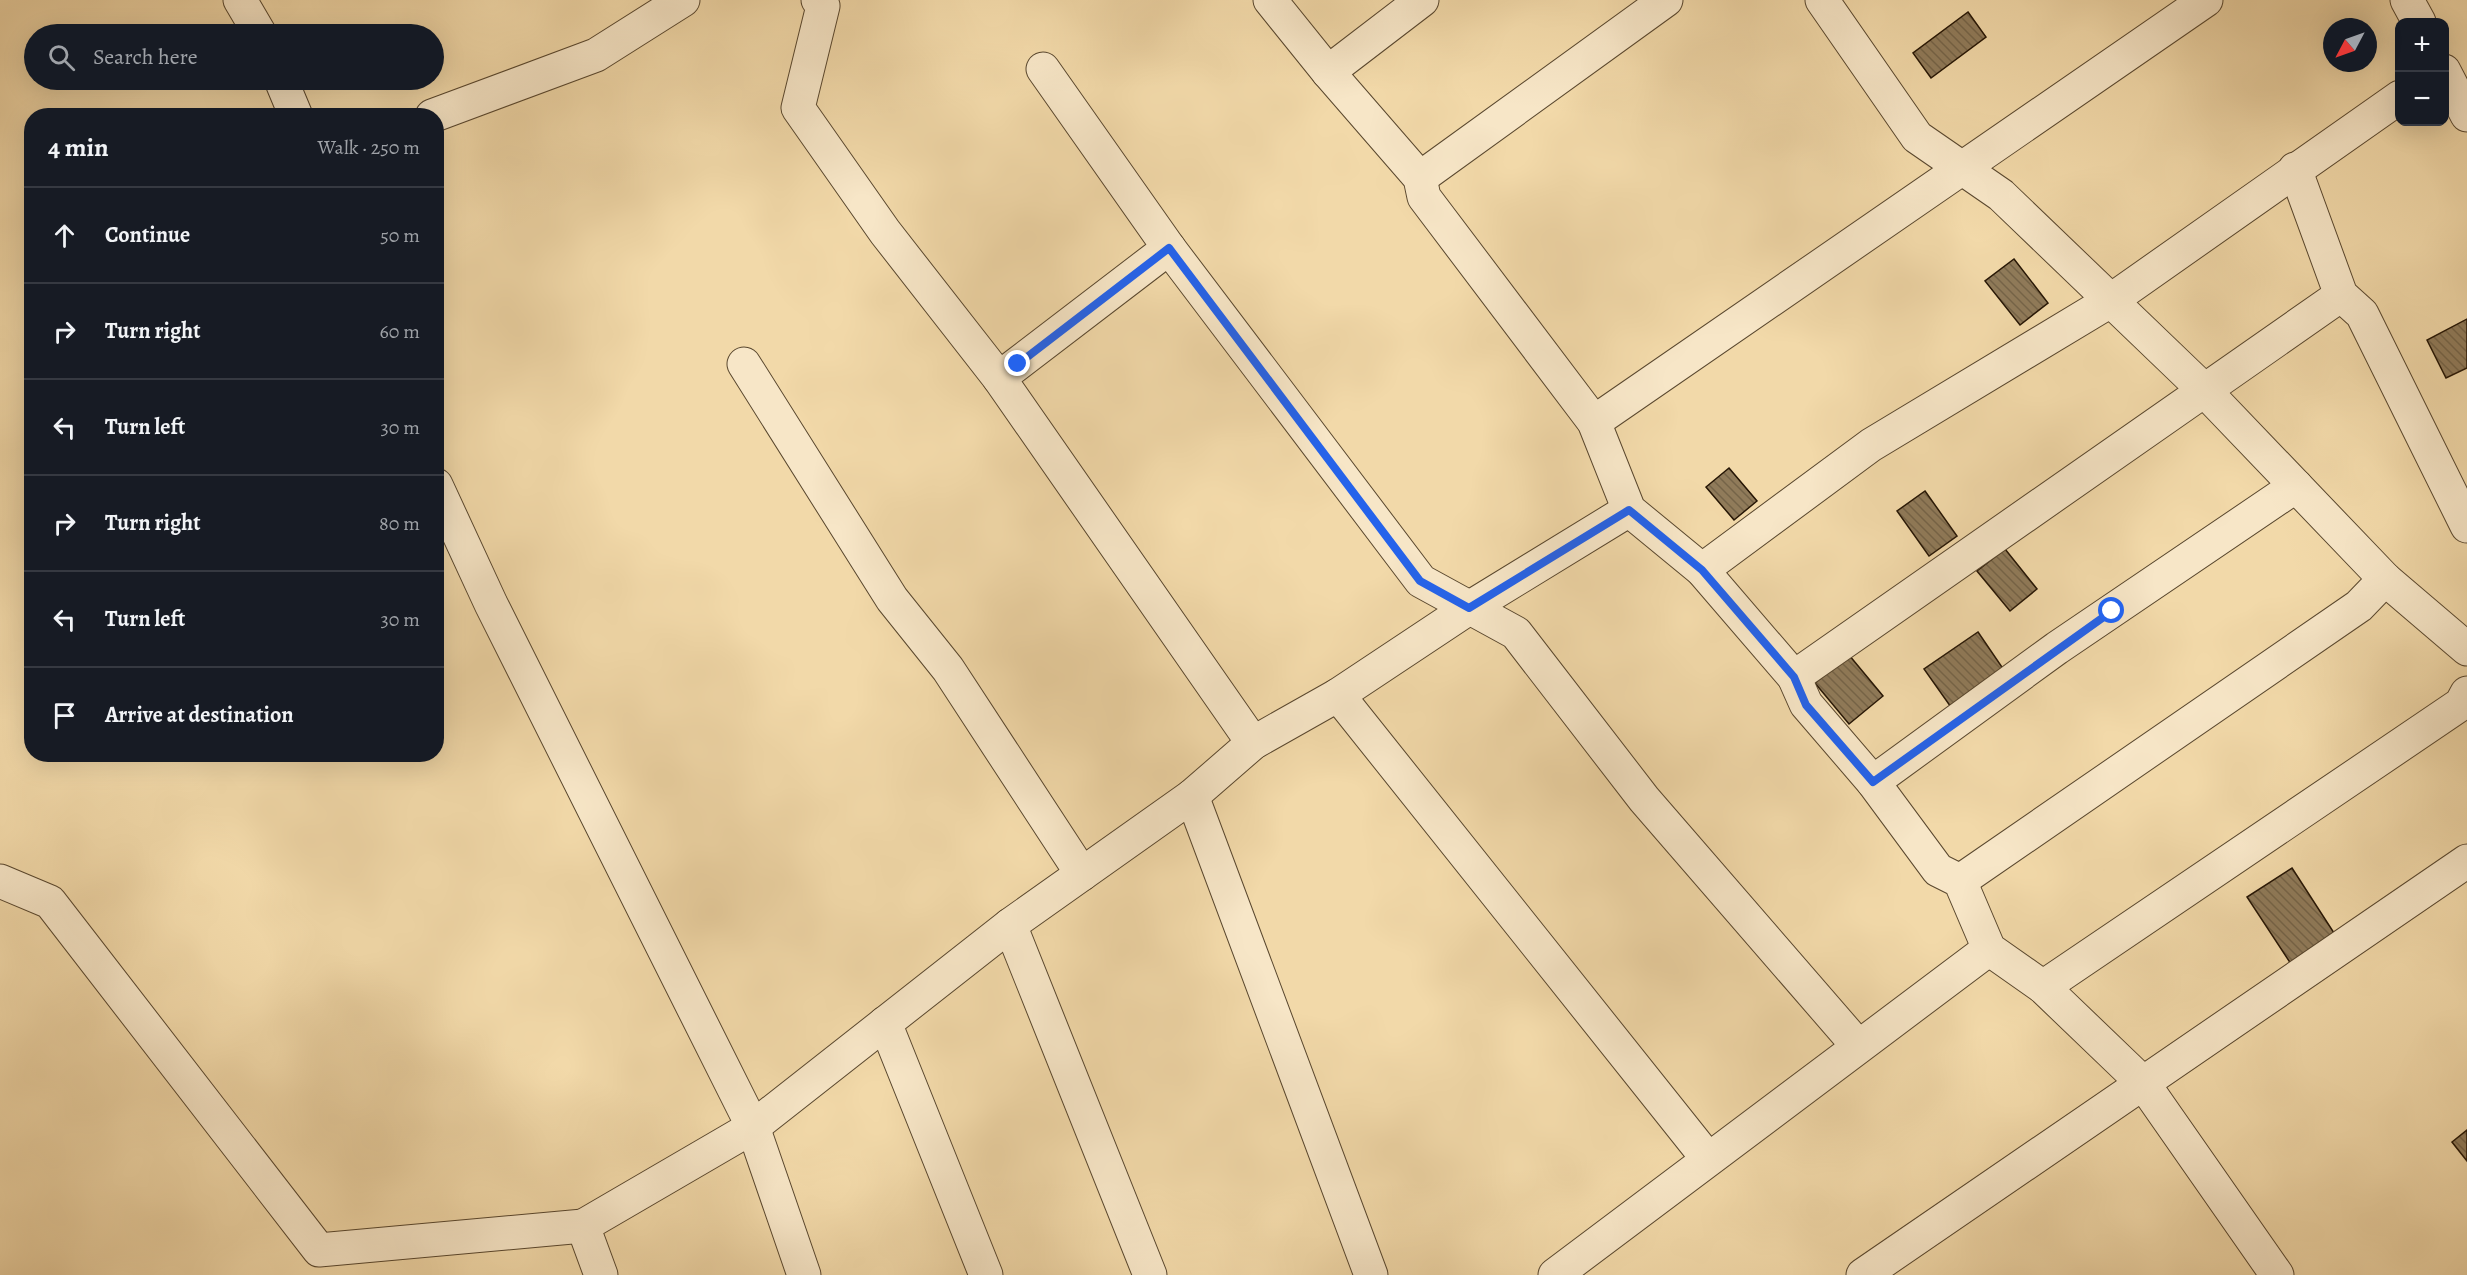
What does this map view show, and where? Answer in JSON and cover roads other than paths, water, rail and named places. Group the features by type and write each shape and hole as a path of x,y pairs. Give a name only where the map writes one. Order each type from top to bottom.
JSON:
{"street":[{"path":"240,0 254,24"},
{"path":"444,112 596,55 683,0"},
{"path":"818,0 823,6 798,108 885,232 999,378 1253,743"},
{"path":"1270,0 1328,72 1420,178 1424,197 1594,422 1629,510 1702,570 1794,677 1806,705 1873,782 1938,870 1960,881 1989,949 2043,987 2143,1083 2277,1275"},
{"path":"1328,72 1422,0"},
{"path":"1420,178 1666,0"},
{"path":"1822,0 1917,137 2001,195 2204,389 2385,579 2467,649"},
{"path":"1594,422 2206,0"},
{"path":"2407,0 2417,18"},
{"path":"1043,69 1169,248 1420,581 1516,633 1644,799 1858,1046"},
{"path":"2446,72 2467,115"},
{"path":"285,90 293,108"},
{"path":"1702,570 1871,445 2110,301 2395,100"},
{"path":"2295,169 2341,295 2362,314 2467,526"},
{"path":"999,378 1169,248"},
{"path":"1794,677 2341,295"},
{"path":"744,364 892,599 948,669 1082,874"},
{"path":"1873,782 2056,648 2296,486"},
{"path":"444,502 491,604 753,1127 804,1275"},
{"path":"0,881 50,902 319,1250 583,1226 753,1127 1010,925 1192,796 1253,743 1338,695 1469,608 1629,510"},
{"path":"1960,881 2359,606 2385,579"},
{"path":"2043,987 2461,704 2467,693"},
{"path":"1338,695 1708,1159"},
{"path":"1192,796 1371,1275"},
{"path":"1863,1275 2467,861"},
{"path":"1010,925 1150,1275"},
{"path":"1555,1275 1589,1266 1708,1159 1989,949"},
{"path":"885,1023 986,1275"},
{"path":"583,1226 601,1275"}]}
